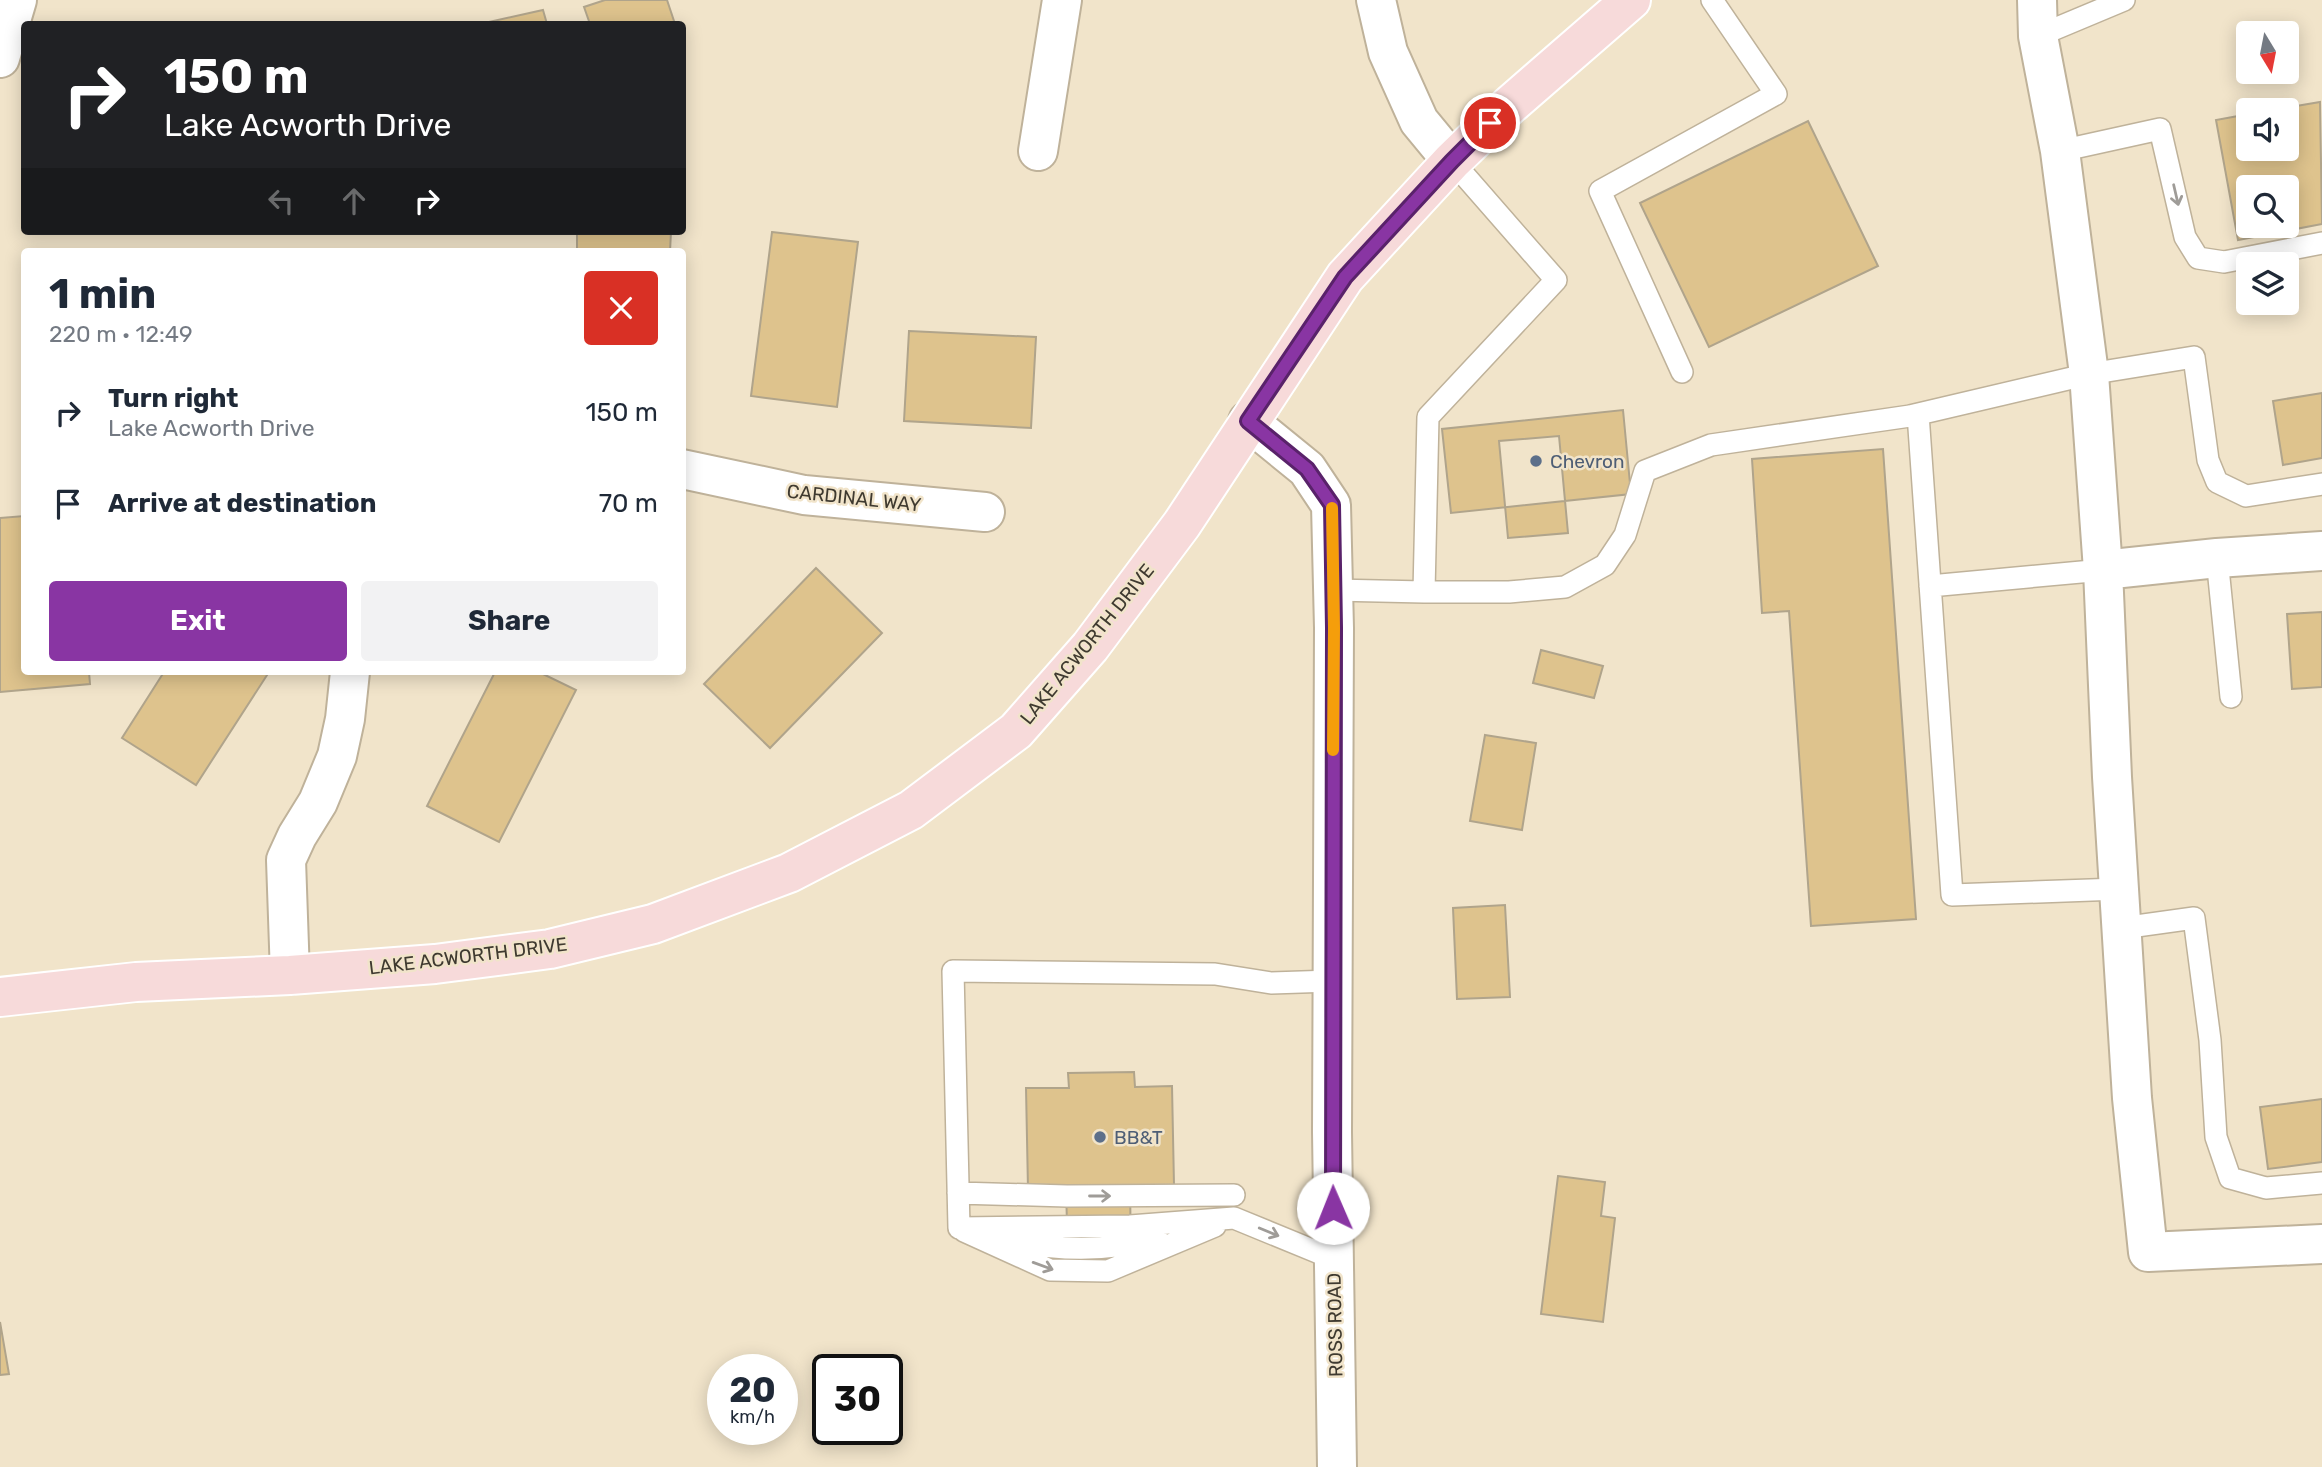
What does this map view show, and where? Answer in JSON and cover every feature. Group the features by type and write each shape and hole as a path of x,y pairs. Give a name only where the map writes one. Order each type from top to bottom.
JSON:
{"main road":[{"name":"LAKE ACWORTH DRIVE","path":"0,997 136,982 290,975 435,964 550,949 653,924 789,873 911,810 1016,732 1090,647 1182,524 1345,277 1452,161 1510,105 1631,0"}],"street":[{"path":"0,58 17,0"},
{"path":"1038,151 1062,0"},
{"path":"1376,0 1388,52 1419,121 1452,161"},
{"path":"2038,18 2060,152 2089,374 2103,570 2132,1098 2148,1252 2322,1244"},
{"name":"ROSS ROAD","path":"1248,421 1307,469 1332,505 1332,981 1337,1467"},
{"name":"CARDINAL WAY","path":"686,470 804,495 985,512"},
{"path":"2103,570 2217,558 2322,551"},
{"path":"290,975 286,860 318,802 337,756 345,719 350,675"}],"lane":[{"path":"1682,372 1600,191 1776,94 1712,0"},
{"path":"2038,18 2120,1"},
{"path":"2060,152 2160,129 2185,237 2198,258 2224,262 2322,243"},
{"path":"1424,592 1428,417 1556,280 1452,161"},
{"path":"1334,590 1509,592 1565,587 1605,565 1625,535 1646,471 1711,445 1918,414 2089,374 2194,357 2208,460 2217,482 2246,496 2322,484"},
{"path":"1918,414 1952,895 2119,889"},
{"path":"2217,558 2231,696"},
{"path":"1930,586 2103,570"},
{"path":"2122,928 2194,918 2210,1040 2216,1137 2230,1178 2266,1188 2322,1183"},
{"path":"959,1212 954,971 1215,974 1271,983 1332,981"},
{"path":"959,1212 1067,1196 1234,1207 1334,1259"},
{"path":"959,1212 1130,1226 1234,1207"},
{"path":"959,1212 1050,1270 1108,1271 1234,1207"}],"building":[{"path":"605,0 667,0 674,21 589,21 584,7"},
{"path":"543,10 546,21 494,21"},
{"path":"2320,102 2322,224 2299,228 2299,175 2236,175 2236,229 2216,120 2236,116 2236,161 2299,161 2299,106"},
{"path":"1808,121 1878,266 1709,347 1640,203"},
{"path":"772,232 858,242 837,407 751,396"},
{"path":"577,235 671,235 670,248 577,248"},
{"path":"909,331 1036,337 1031,428 904,421"},
{"path":"2322,393 2322,458 2283,465 2273,401"},
{"name":"Chevron","path":"1623,410 1631,494 1451,513 1442,429"},
{"path":"1559,436 1568,533 1508,538 1499,441"},
{"path":"1883,449 1916,919 1811,926 1789,611 1762,613 1752,459"},
{"path":"21,516 21,675 89,675 90,684 0,692 0,518"},
{"path":"816,568 882,633 770,748 704,684"},
{"path":"2322,612 2322,687 2292,689 2287,614"},
{"path":"1541,650 1603,666 1594,698 1533,683"},
{"path":"162,675 267,675 196,785 122,738"},
{"path":"493,675 545,675 576,690 499,842 427,806"},
{"path":"1485,735 1536,743 1522,830 1470,821"},
{"path":"1505,905 1510,997 1457,999 1453,908"},
{"name":"BB&T","path":"1134,1072 1135,1087 1172,1086 1174,1185 1130,1186 1131,1257 1068,1258 1066,1189 1028,1189 1026,1088 1069,1088 1068,1073"},
{"path":"2322,1099 2322,1162 2268,1169 2260,1107"},
{"path":"1558,1176 1605,1182 1601,1216 1615,1218 1603,1322 1541,1314"},
{"path":"0,1322 9,1374 0,1375"}],"slow traffic":[{"path":"1332,508 1333,750"}],"place":[{"name":"Chevron","path":"1536,461"},
{"name":"BB&T","path":"1100,1137"}],"route":[{"path":"1333,1208 1332,505 1307,469 1248,421 1345,277 1490,123"}]}
